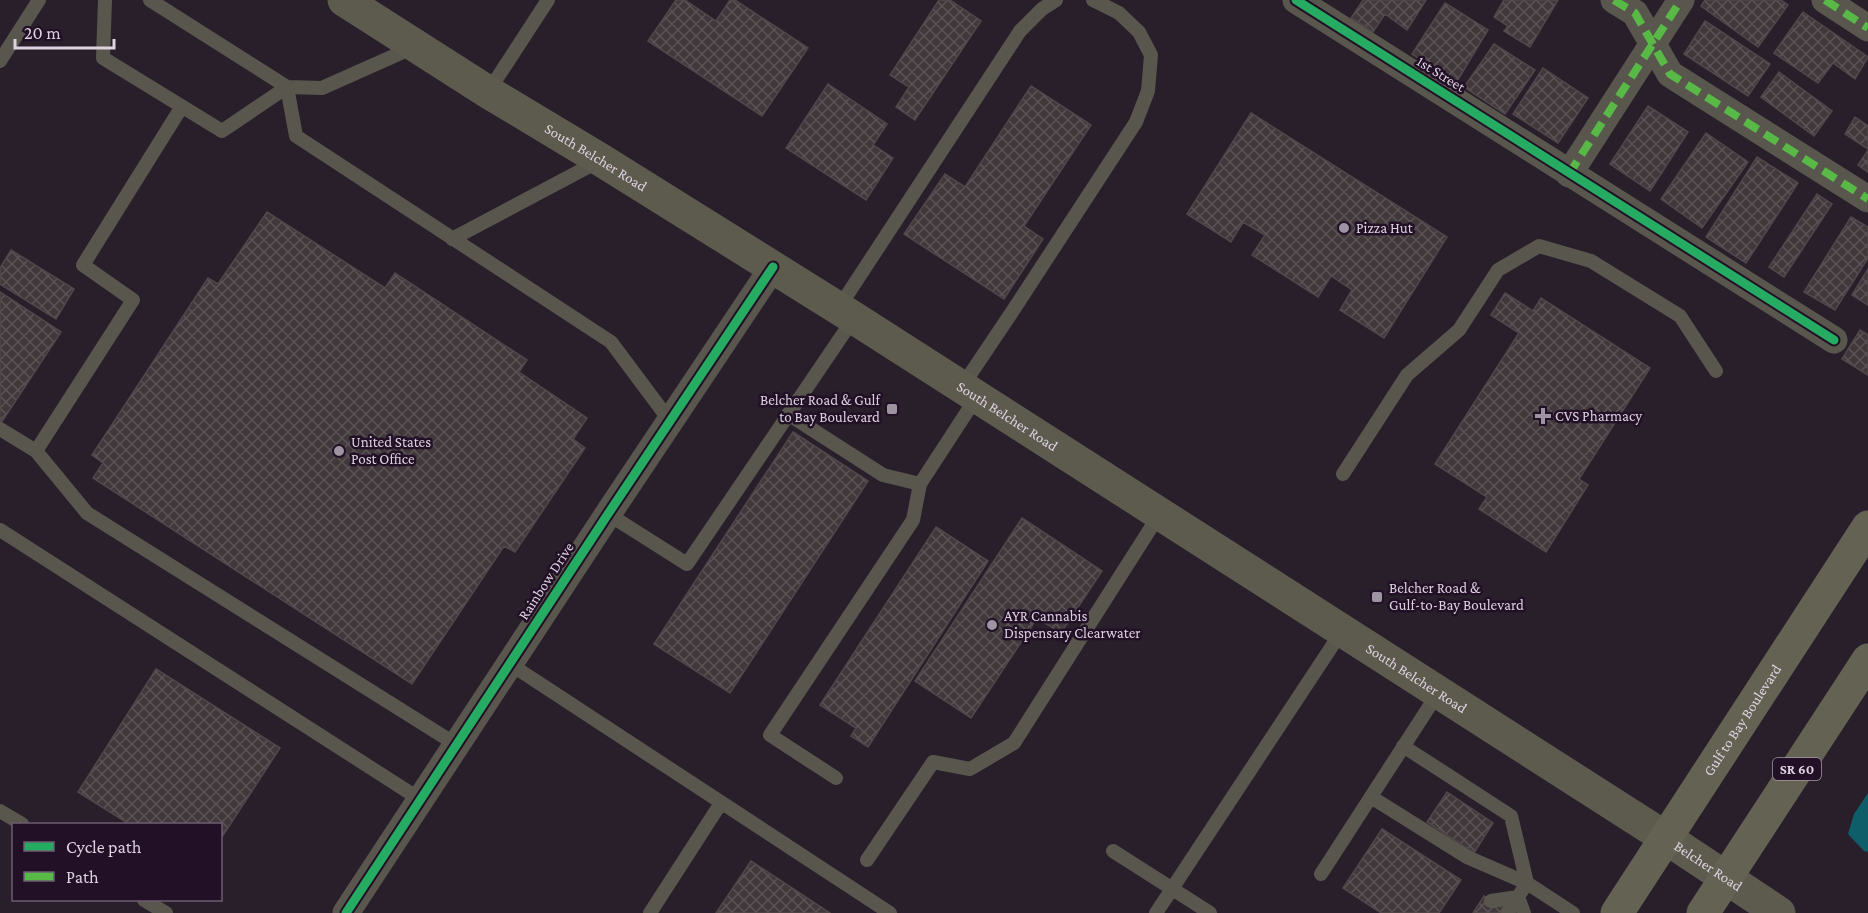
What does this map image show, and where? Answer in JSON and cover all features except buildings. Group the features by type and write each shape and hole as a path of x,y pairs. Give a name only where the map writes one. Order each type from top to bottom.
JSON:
{"main road":[{"name":"South Belcher Road","path":"344,0 488,92 846,313 1666,838"},
{"name":"Gulf to Bay Boulevard","path":"1617,913 1868,527"},
{"name":"SR 60","path":"1703,913 1868,660"},
{"name":"Belcher Road","path":"1666,838 1779,913"}],"street":[{"name":"1st Street","path":"1296,0 1834,340"},
{"path":"1614,0 1635,13 1670,74 1868,199"},
{"path":"1569,174 1681,0"},
{"path":"1825,0 1868,28"},
{"name":"Rainbow Drive","path":"346,913 773,267"}],"lane":[{"path":"0,61 39,0"},
{"path":"105,0 103,58 181,108 222,131 287,87"},
{"path":"150,0 287,87 322,88 416,46"},
{"path":"488,92 548,0"},
{"path":"608,514 687,564 788,414 846,313 1020,31 1042,9 1056,0"},
{"path":"836,778 770,735 913,520 920,484 1012,312 1136,122 1148,91 1151,55 1139,32 1119,13 1093,0"},
{"path":"287,87 296,136 611,342 670,421"},
{"path":"36,451 133,300 83,265 181,108"},
{"path":"453,239 601,160"},
{"path":"1343,474 1407,375 1459,330 1498,270 1539,246 1591,261 1680,316 1716,371"},
{"path":"788,414 883,475 920,484"},
{"path":"0,429 36,451 87,513 457,745"},
{"path":"867,860 933,762 970,769 1014,743 1159,515"},
{"path":"0,530 421,800"},
{"path":"1156,913 1342,631"},
{"path":"510,664 890,913"},
{"path":"1321,874 1438,693"},
{"path":"1403,746 1511,816 1527,883 1508,912"},
{"path":"1371,796 1467,858 1527,883 1573,913"},
{"path":"650,913 721,802"},
{"path":"0,811 18,823"},
{"path":"1113,851 1210,913"},
{"path":"1491,901 1518,897"},
{"path":"1518,897 1524,913"},
{"path":"146,901 166,913"}],"water":[{"path":"1868,793 1868,852 1864,851 1848,834 1854,814"}],"marked path":[{"path":"1614,0 1635,13 1670,74 1868,199"},
{"path":"1569,174 1681,0"},
{"path":"1825,0 1868,28"}],"cycle path":[{"path":"1296,0 1834,340"},
{"path":"346,913 773,267"}],"place":[{"name":"Pizza Hut","path":"1344,228"},
{"name":"Belcher Road & Gulf to Bay Boulevard","path":"892,409"},
{"name":"CVS Pharmacy","path":"1543,416"},
{"name":"United States Post Office","path":"339,451"},
{"name":"Belcher Road & Gulf-to-Bay Boulevard","path":"1377,597"},
{"name":"AYR Cannabis Dispensary Clearwater","path":"992,625"}]}
